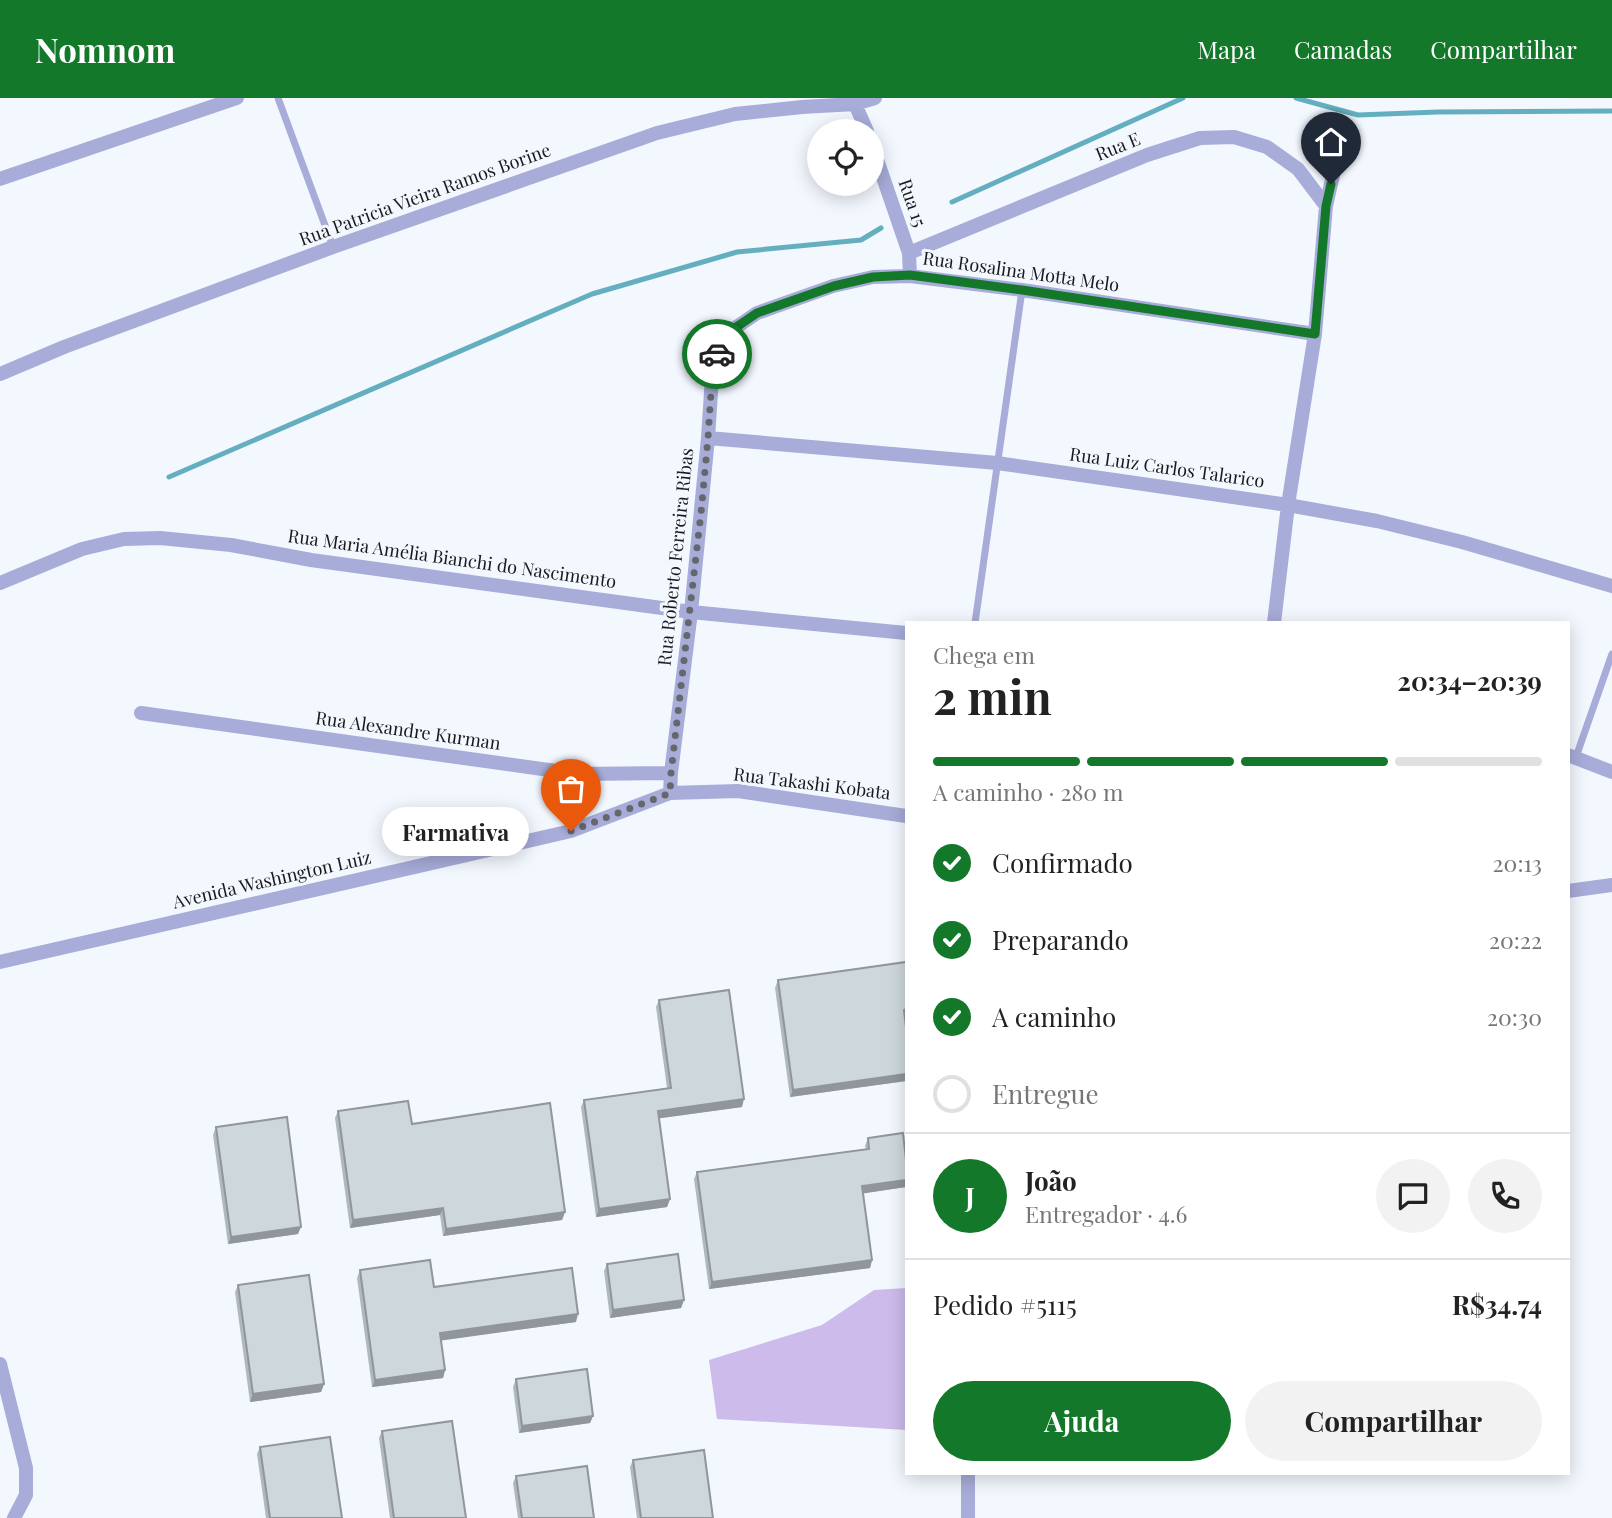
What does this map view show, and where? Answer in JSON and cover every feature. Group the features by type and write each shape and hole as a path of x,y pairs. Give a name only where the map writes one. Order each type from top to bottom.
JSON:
{"street":[{"path":"0,179 237,98"},
{"name":"Rua Patricia Vieira Ramos Borine","path":"0,374 333,247 657,133 735,114 875,98"},
{"path":"853,101 861,119"},
{"name":"Rua E","path":"909,253 1147,155 1200,138 1234,137 1267,147 1298,169 1326,206"},
{"path":"1274,621 1288,505 1315,334 1326,206 1336,162"},
{"name":"Rua 15","path":"884,180 909,253 910,275"},
{"name":"Rua Rosalina Motta Melo","path":"732,330 757,313 834,286 873,277 910,275 1315,334"},
{"name":"Rua Roberto Ferreira Ribas","path":"670,793 691,612 712,377 718,350 732,330"},
{"name":"Rua Luiz Carlos Talarico","path":"708,438 997,463 1288,505 1377,521 1462,542 1612,586"},
{"name":"Rua Maria Amélia Bianchi do Nascimento","path":"0,583 82,549 124,538 160,538 230,545 311,560 691,612 905,633"},
{"name":"Rua Alexandre Kurman","path":"141,713 578,774 671,773"},
{"path":"1572,756 1612,772"},
{"name":"Rua Takashi Kobata","path":"670,793 738,791 905,816"},
{"name":"Avenida Washington Luiz","path":"0,962 571,831 670,793"},
{"path":"1570,891 1612,885"},
{"path":"0,1364 26,1468 26,1495 14,1518"},
{"path":"968,1475 968,1518"}],"lane":[{"path":"278,98 333,247"},
{"path":"975,621 1022,290"},
{"path":"1572,756 1612,654"}],"shaded area":[{"path":"905,1288 905,1430 717,1419 709,1360 822,1325 874,1290"}],"building":[{"path":"905,962 905,1074 793,1090 778,980"},
{"path":"729,990 744,1099 658,1111 670,1199 599,1209 584,1100 671,1088 659,1000"},
{"path":"408,1101 412,1124 550,1103 565,1212 446,1229 443,1208 353,1220 338,1111"},
{"path":"287,1117 301,1227 231,1237 216,1127"},
{"path":"903,1133 905,1151 905,1180 862,1186 872,1260 712,1282 697,1172 869,1149 868,1138"},
{"path":"678,1254 684,1300 613,1310 607,1264"},
{"path":"430,1260 434,1287 572,1268 578,1314 440,1333 445,1370 375,1380 360,1270"},
{"path":"309,1275 324,1384 253,1394 238,1285"},
{"path":"587,1369 593,1416 522,1426 516,1379"},
{"path":"452,1421 466,1518 394,1518 382,1431"},
{"path":"330,1437 342,1518 270,1518 260,1447"},
{"path":"704,1450 713,1518 641,1518 633,1460"},
{"path":"587,1466 594,1518 522,1518 516,1476"}],"waterway":[{"path":"952,202 1183,98"},
{"path":"1296,98 1358,115 1612,111"},
{"path":"169,477 592,294 737,252 861,240 881,228"}],"way so far":[{"path":"571,831 670,793 691,612 712,377 717,354"}],"place":[{"name":"Farmativa","path":"571,831"}],"route":[{"path":"717,354 732,330 757,313 834,286 873,277 910,275 1315,334 1326,206 1331,184"}]}
